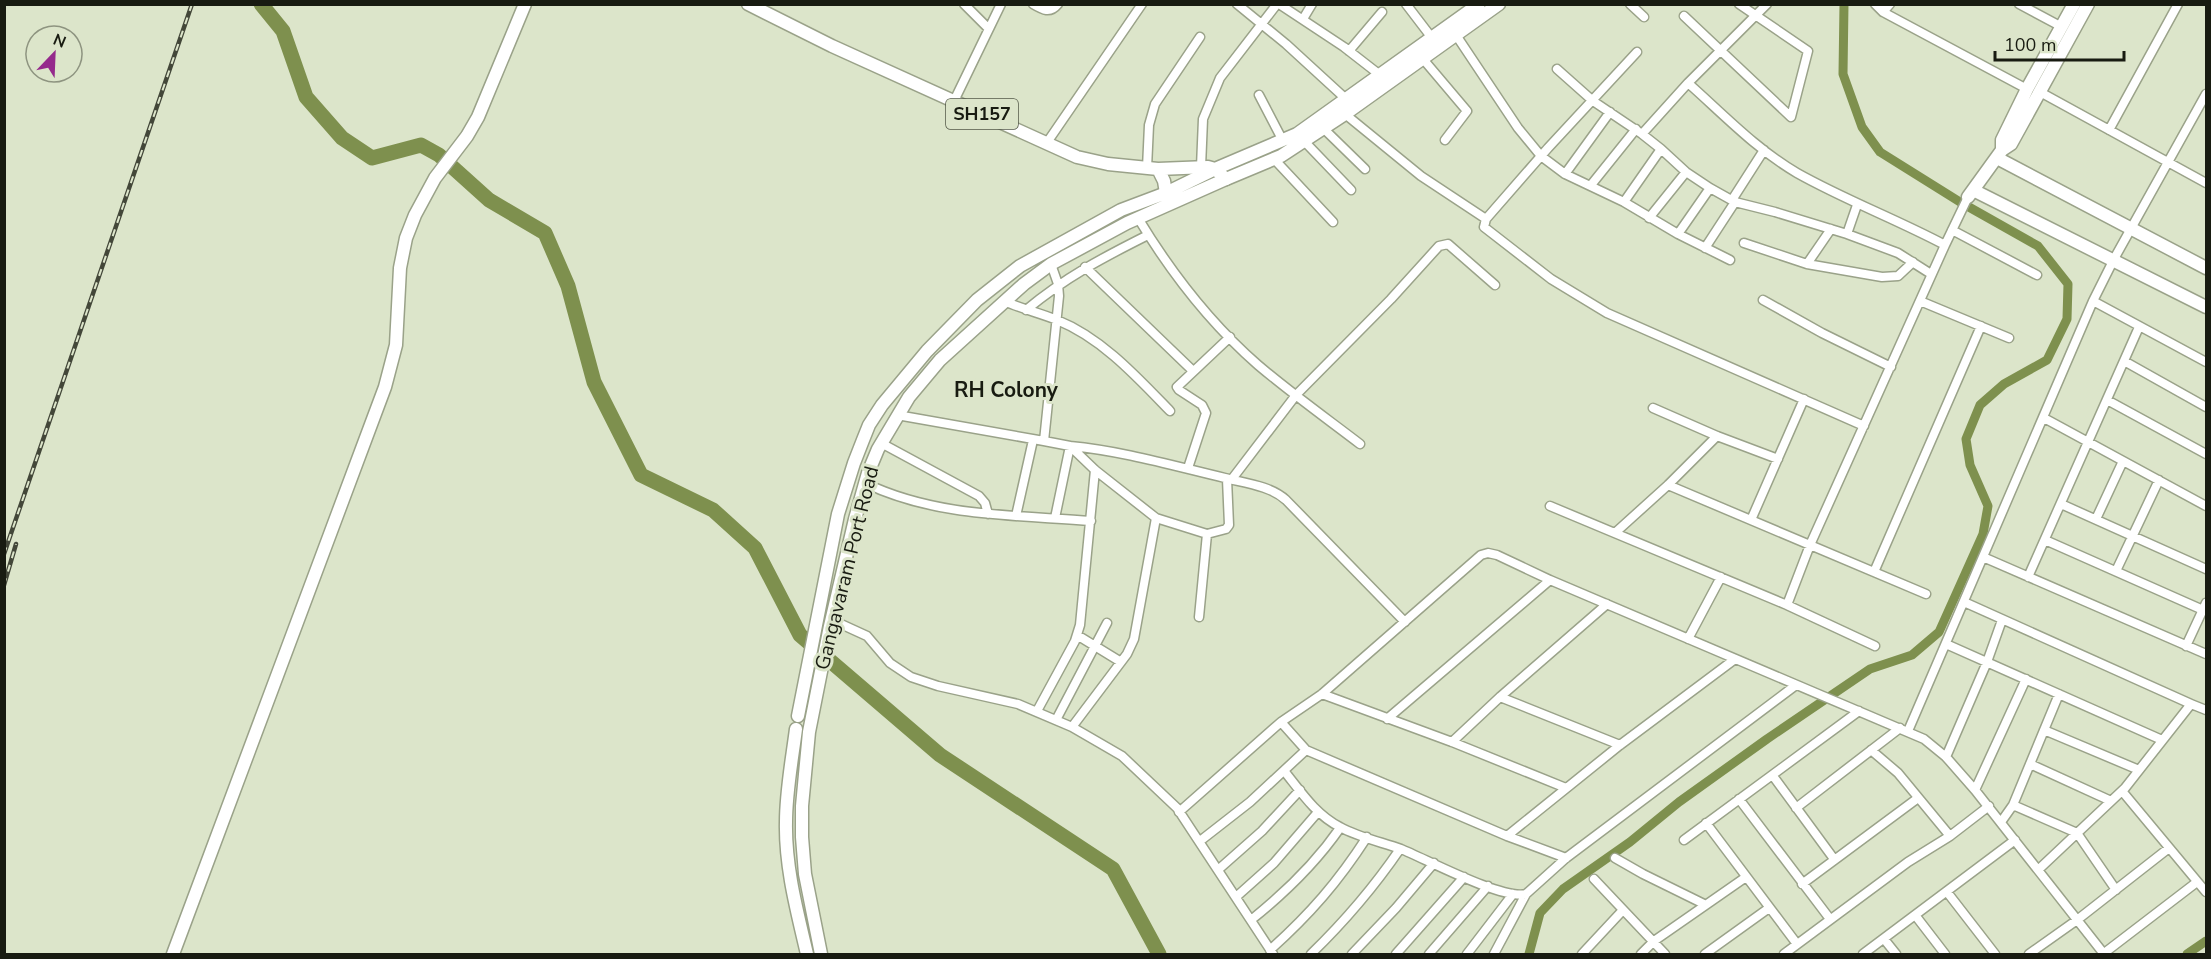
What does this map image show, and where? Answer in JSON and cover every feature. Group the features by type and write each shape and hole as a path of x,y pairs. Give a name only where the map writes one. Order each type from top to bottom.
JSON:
{"street":[{"path":"173,954 385,387 396,345 400,268 406,238 415,215 435,178 467,136 490,92 525,4"},
{"name":"SH157","path":"748,4 1077,157 1108,164 1152,169 1201,167 1215,169"},
{"path":"964,4 988,28"},
{"path":"954,101 1001,4"},
{"path":"1033,4 1048,11 1052,11 1058,4"},
{"path":"1046,144 1142,4"},
{"path":"1237,4 1263,23 1346,99"},
{"path":"1201,167 1203,119 1220,78 1278,4 1349,51 1380,75"},
{"path":"1303,19 1312,4"},
{"path":"1406,4 1432,38"},
{"name":"Gangavaram Port Road","path":"807,954 790,885 786,840 787,802 797,723 844,492 869,425 909,372 958,319 999,282 1027,262 1121,210 1166,193 1297,134 1479,4"},
{"name":"Gangavaram Port Road","path":"821,954 805,874 802,837 802,806 810,723 831,623 870,486 897,415 909,397 940,360 1004,301 1051,264 1138,218 1274,159 1345,114 1500,4"},
{"path":"1630,4 1644,17"},
{"path":"1684,16 1791,117 1808,51 1739,4"},
{"path":"1591,185 1639,131 1767,4"},
{"path":"1875,4 1883,12 2028,89"},
{"path":"1883,12 1890,4"},
{"path":"2019,4 2062,27"},
{"path":"2000,154 2002,140 2074,4"},
{"path":"1787,605 1810,545 1931,274 1968,198 2000,154 2011,144 2088,4"},
{"path":"2109,130 2178,4"},
{"path":"1349,51 1382,12"},
{"path":"1456,35 1518,128 1541,156 1565,174 1624,202 1678,234 1730,260"},
{"path":"1166,193 1164,181 1152,169 1149,125 1155,104 1200,37"},
{"path":"1637,52 1486,219 1484,225 1487,230 1551,279 1589,302 1864,426"},
{"path":"1423,59 1467,111 1445,140"},
{"path":"1557,69 1593,101 1639,131 1686,172 1710,188 1734,201 1831,229 1898,253 1931,274"},
{"path":"1688,83 1764,150 1796,172 1857,205 1884,215 1945,245"},
{"path":"2040,92 2206,183"},
{"path":"1259,95 1283,141"},
{"path":"1796,808 1871,750 1904,729 1946,644 2093,301 2132,227 2206,98"},
{"path":"1565,174 1610,112"},
{"path":"1345,114 1420,176 1486,219"},
{"path":"1323,128 1365,169"},
{"path":"1304,141 1351,190"},
{"path":"1624,202 1661,149"},
{"path":"1705,248 1764,150"},
{"path":"2000,154 2015,169 2132,227 2206,268"},
{"path":"1274,159 1333,222"},
{"path":"1215,169 1226,179"},
{"path":"1649,218 1686,172"},
{"path":"1678,234 1710,188"},
{"path":"1968,198 2114,260 2206,307"},
{"path":"1846,234 1857,205"},
{"path":"1138,218 1198,302 1230,337 1256,363 1360,444"},
{"path":"1807,264 1831,229"},
{"path":"1952,230 2037,276"},
{"path":"1026,310 1058,284 1085,267 1148,235"},
{"path":"1744,243 1807,264 1882,277 1892,277 1904,272 1913,262"},
{"path":"1070,446 1095,470 1156,518 1207,534 1226,529 1229,525 1229,479 1296,395 1391,299 1439,246 1448,244 1495,285"},
{"path":"1044,441 1058,320 1058,284 1051,264"},
{"path":"1085,267 1192,370"},
{"path":"1763,300 1822,333 1891,367"},
{"path":"1004,301 1058,320 1092,340 1170,411"},
{"path":"1920,301 2009,338"},
{"path":"2093,301 2206,362"},
{"path":"958,319 971,332"},
{"path":"1874,572 1981,326"},
{"path":"2028,577 2139,327"},
{"path":"1188,468 1206,413 1202,405 1178,388 1180,382 1192,370 1230,337"},
{"path":"2124,362 2206,406"},
{"path":"1751,520 1804,399"},
{"path":"2107,400 2206,454"},
{"path":"1653,408 1778,459"},
{"path":"897,415 1033,440 1099,448 1188,468 1280,495 1405,622"},
{"path":"2044,418 2206,506"},
{"path":"1616,532 1717,436"},
{"path":"1016,516 1033,440"},
{"path":"885,446 979,496 986,503 988,514"},
{"path":"1055,518 1070,446"},
{"path":"2096,519 2123,461"},
{"path":"1037,711 1077,635 1095,470"},
{"path":"2116,571 2159,480"},
{"path":"1668,485 1926,594"},
{"path":"870,486 924,505 988,514 1091,521"},
{"path":"2061,504 2206,569"},
{"path":"1550,506 1787,605 1875,646"},
{"path":"1072,727 1121,662 1134,639 1156,518"},
{"path":"1199,617 1207,534"},
{"path":"2045,540 2205,607 2186,646"},
{"path":"1178,810 1281,722 1322,694 1481,555 1488,553 1924,739 1946,757 1989,806 2104,954 2197,882"},
{"path":"1983,557 2206,654"},
{"path":"1688,639 1721,577"},
{"path":"1388,719 1550,580"},
{"path":"1964,603 2206,710"},
{"path":"1452,742 1607,604"},
{"path":"1946,757 1987,662 2002,620"},
{"path":"831,623 850,627 861,633 890,663 911,677 938,686 1008,701 1037,711 1072,727 1122,756 1178,810 1219,869 1271,952 1336,883 1367,837"},
{"path":"1056,720 1107,623"},
{"path":"1077,635 1121,662"},
{"path":"1946,644 2162,740"},
{"path":"1507,836 1620,745 1736,659"},
{"path":"1975,790 2026,680"},
{"path":"1494,954 1526,894 1566,858 1796,685"},
{"path":"1322,694 1452,742 1566,788"},
{"path":"2001,822 2013,805 2059,694"},
{"path":"1500,697 1620,745"},
{"path":"2038,870 2122,791 2191,704"},
{"path":"1684,840 1859,711"},
{"path":"1281,722 1306,750 1507,836 1566,858"},
{"path":"2044,730 2139,770"},
{"path":"1200,841 1285,772 1306,750"},
{"path":"1871,750 1898,773 1950,836"},
{"path":"2030,764 2111,801"},
{"path":"1285,772 1318,812 1340,828 1400,849 1488,886 1513,894 1526,894"},
{"path":"1773,776 1834,859"},
{"path":"1219,869 1262,831 1300,790"},
{"path":"2122,791 2206,892"},
{"path":"1802,884 1918,798"},
{"path":"1739,799 1830,919"},
{"path":"2013,805 2077,833 2116,890"},
{"path":"1784,954 1908,862 1950,836 1989,806"},
{"path":"1236,897 1274,863 1318,812"},
{"path":"1706,823 1797,944"},
{"path":"1251,920 1309,869 1340,828"},
{"path":"1863,954 2015,840"},
{"path":"2029,954 2077,920 2169,848"},
{"path":"1311,954 1336,931 1377,883 1400,849"},
{"path":"1616,858 1704,904"},
{"path":"1352,954 1396,908 1434,863"},
{"path":"1396,954 1464,877"},
{"path":"1641,954 1654,941 1704,904 1746,877"},
{"path":"1594,879 1665,954"},
{"path":"1429,954 1488,886"},
{"path":"1947,892 1995,954"},
{"path":"1467,954 1513,894"},
{"path":"1705,954 1769,908"},
{"path":"1582,954 1623,910"},
{"path":"1915,915 1945,954"},
{"path":"1884,939 1896,954"}],"waterway":[{"path":"261,4 283,31 306,97 342,138 372,158 421,145 439,155 489,200 545,233 568,286 594,382 641,475 713,510 755,548 800,635 940,755 1113,869 1159,954"},
{"path":"1529,954 1540,913 1563,889 1630,842 1679,802 1767,739 1870,669 1912,655 1939,632 1983,534 1988,506 1970,465 1966,439 1980,405 2004,384 2047,360 2067,319 2068,284 2038,246 1960,202 1880,152 1862,127 1843,74 1844,4"},
{"path":"2187,954 2206,941"}],"railway":[{"path":"4,554 192,4"},
{"path":"4,585 16,544"}],"district":[{"name":"RH Colony","path":"1006,390"}]}
